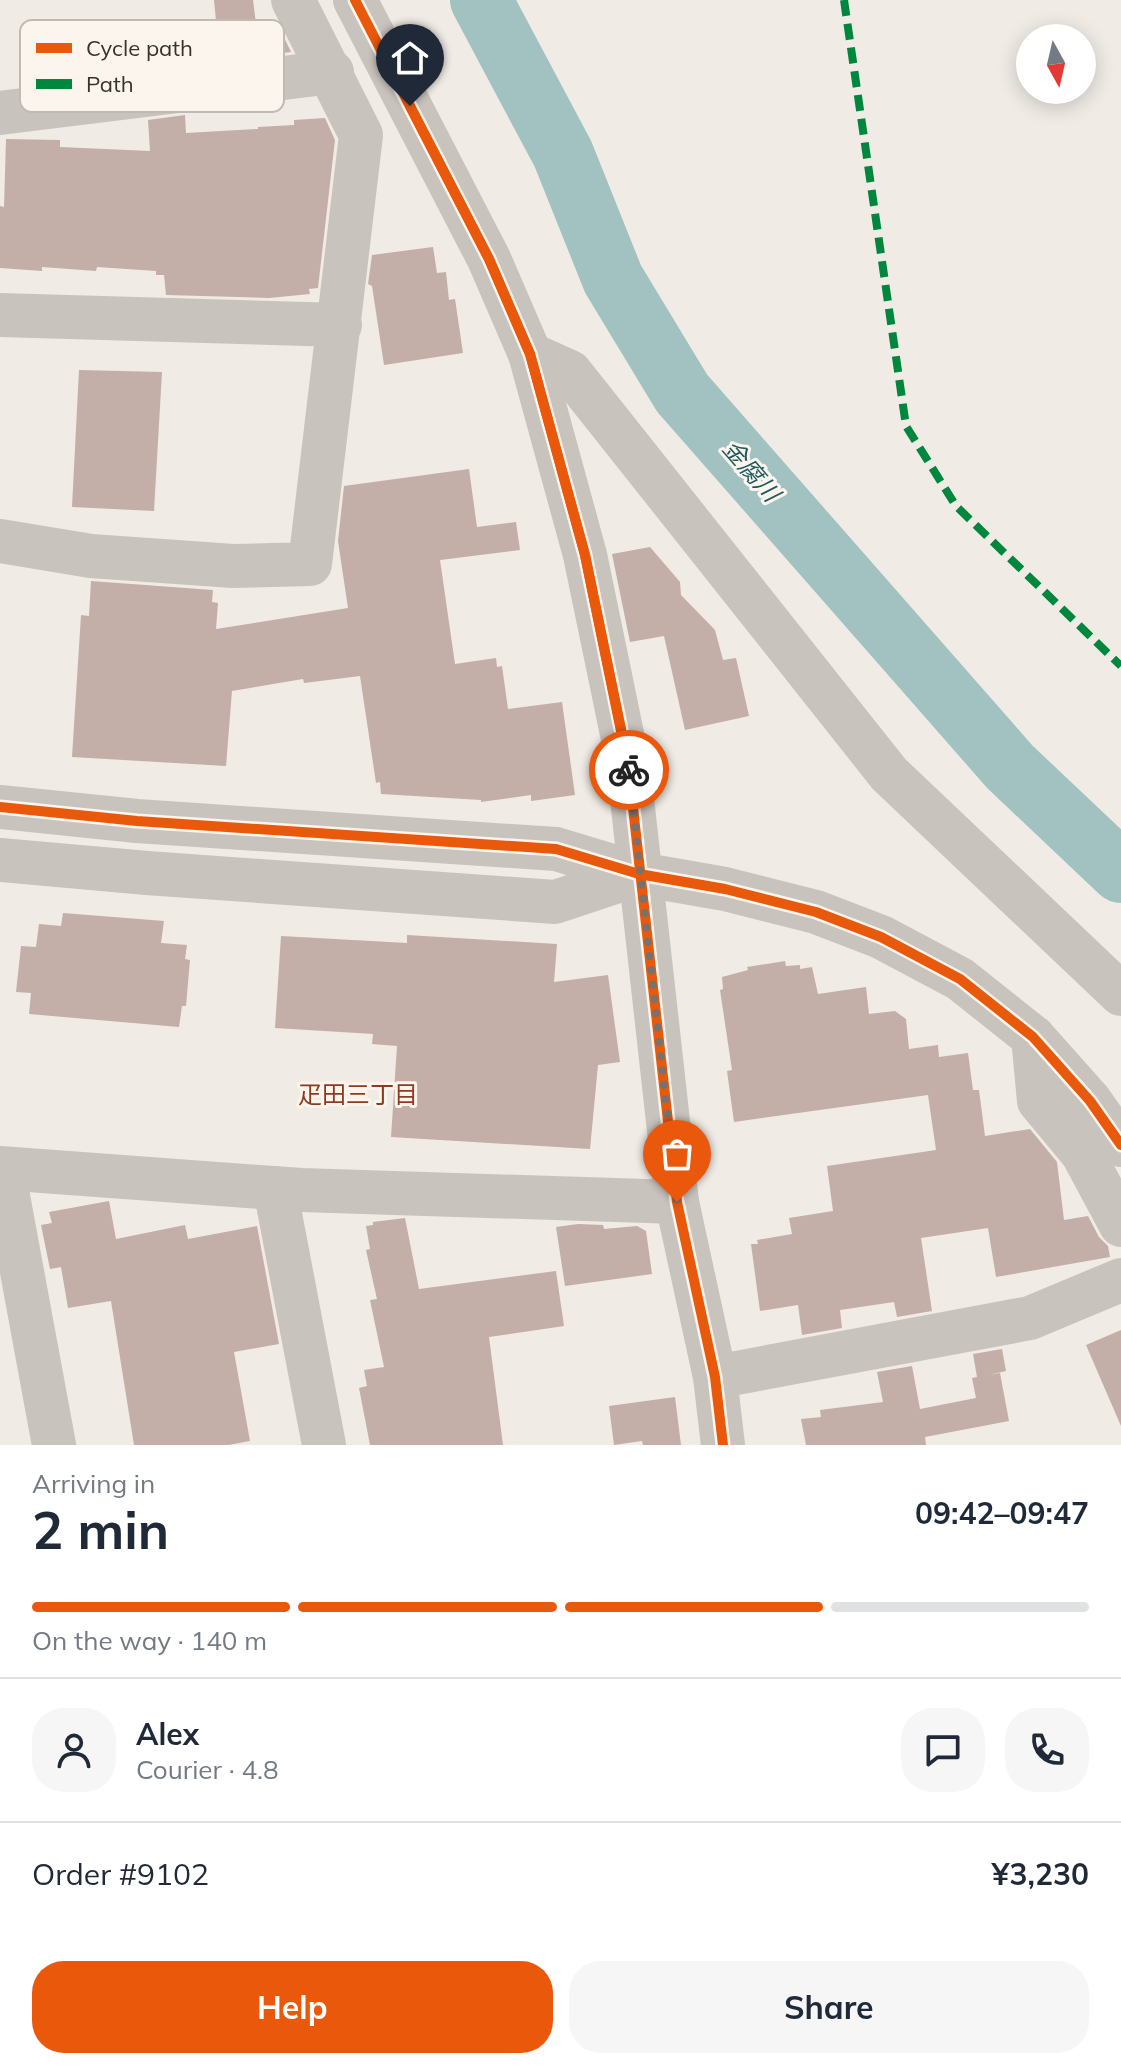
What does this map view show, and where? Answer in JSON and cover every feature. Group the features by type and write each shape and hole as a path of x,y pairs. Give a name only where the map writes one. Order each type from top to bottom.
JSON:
{"street":[{"path":"0,541 91,556 233,566 310,564 361,135 332,72 293,0"},
{"path":"355,0 489,259 530,354 585,555 628,763 677,1202 715,1377 723,1445"},
{"path":"284,78 332,72"},
{"path":"0,113 20,111"},
{"path":"0,315 340,325"},
{"path":"530,354 570,372 889,774 1121,994"},
{"path":"0,807 137,821 556,849 639,874 725,889 816,912 881,937 960,979 1033,1037 1090,1101 1121,1145"},
{"path":"0,860 555,902 639,874"},
{"path":"1033,1037 1039,1101 1083,1154 1121,1225"},
{"path":"54,1445 1,1169 275,1188 677,1202"},
{"path":"275,1188 324,1445"},
{"path":"715,1377 1030,1318 1121,1280"}],"building":[{"path":"214,0 253,0 256,20 216,20"},
{"path":"284,38 291,52 284,53"},
{"path":"185,115 186,133 258,129 294,125 294,120 325,118 335,140 318,288 309,289 310,294 269,298 166,295 164,275 156,275 156,271 97,267 96,271 0,268 0,206 4,207 6,139 60,140 60,147 150,151 148,120"},
{"path":"433,247 437,273 446,272 449,300 455,299 463,353 384,365 372,286 368,284 372,255"},
{"path":"79,370 162,372 154,511 72,507"},
{"path":"469,469 477,527 516,522 520,550 440,560 455,664 496,658 497,667 502,666 508,709 562,702 575,795 531,801 531,795 481,802 381,794 380,782 376,783 360,676 304,683 303,679 232,691 226,766 72,757 81,615 89,616 91,581 213,590 212,602 218,603 216,629 348,608 338,541 344,486"},
{"path":"650,547 680,582 681,595 715,630 723,660 736,658 749,716 685,730 664,636 630,642 612,554"},
{"path":"63,913 164,921 161,943 187,945 185,959 190,960 186,1006 182,1006 179,1027 29,1014 31,993 16,992 21,946 36,947 39,924 61,926"},
{"path":"407,935 557,944 554,982 608,975 620,1062 598,1065 590,1149 391,1137 397,1046 372,1044 373,1034 275,1028 281,936 407,943"},
{"path":"785,961 786,966 800,965 800,969 812,967 818,994 866,987 869,1014 895,1011 906,1019 909,1049 938,1045 939,1057 968,1053 973,1090 979,1090 985,1136 1030,1129 1057,1162 1064,1220 1088,1216 1099,1237 1108,1246 1110,1257 996,1277 988,1228 921,1238 932,1311 897,1317 894,1302 840,1310 842,1328 802,1335 798,1305 760,1311 751,1244 758,1244 757,1240 792,1234 789,1218 833,1211 827,1166 936,1150 928,1095 734,1122 727,1071 732,1070 720,990 723,989 722,977 748,970 747,967"},
{"path":"109,1201 116,1239 185,1225 188,1239 257,1226 279,1344 234,1352 250,1441 228,1445 134,1445 111,1301 68,1308 61,1267 50,1269 41,1225 52,1223 49,1212"},
{"path":"405,1218 419,1289 556,1271 564,1326 489,1337 503,1445 370,1445 359,1388 367,1386 364,1370 384,1367 370,1300 377,1299 366,1250 370,1249 366,1226 373,1225 373,1222"},
{"path":"603,1225 604,1229 637,1226 646,1231 652,1274 565,1286 556,1227"},
{"path":"1121,1330 1121,1426 1086,1345"},
{"path":"1002,1349 1006,1371 989,1375 1000,1373 1009,1421 925,1437 926,1445 806,1445 801,1419 821,1417 820,1410 883,1402 877,1372 912,1366 920,1409 976,1398 972,1378 977,1377 973,1354"},
{"path":"675,1397 681,1445 643,1445 642,1441 614,1445 609,1406"}],"waterway":[{"name":"金腐川","path":"481,0 563,154 613,279 682,393 1010,767 1121,872"}],"marked path":[{"path":"844,0 906,426 956,506 1121,666"}],"cycle path":[{"path":"355,0 489,259 530,354 585,555 628,763 677,1202 715,1377 723,1445"},
{"path":"0,807 137,821 556,849 639,874 725,889 816,912 881,937 960,979 1033,1037 1090,1101 1121,1145"}],"way so far":[{"path":"629,770 677,1202"}],"district":[{"name":"疋田三丁目","path":"358,1095"}],"route":[{"path":"410,106 489,259 530,354 585,555 629,770"}]}
